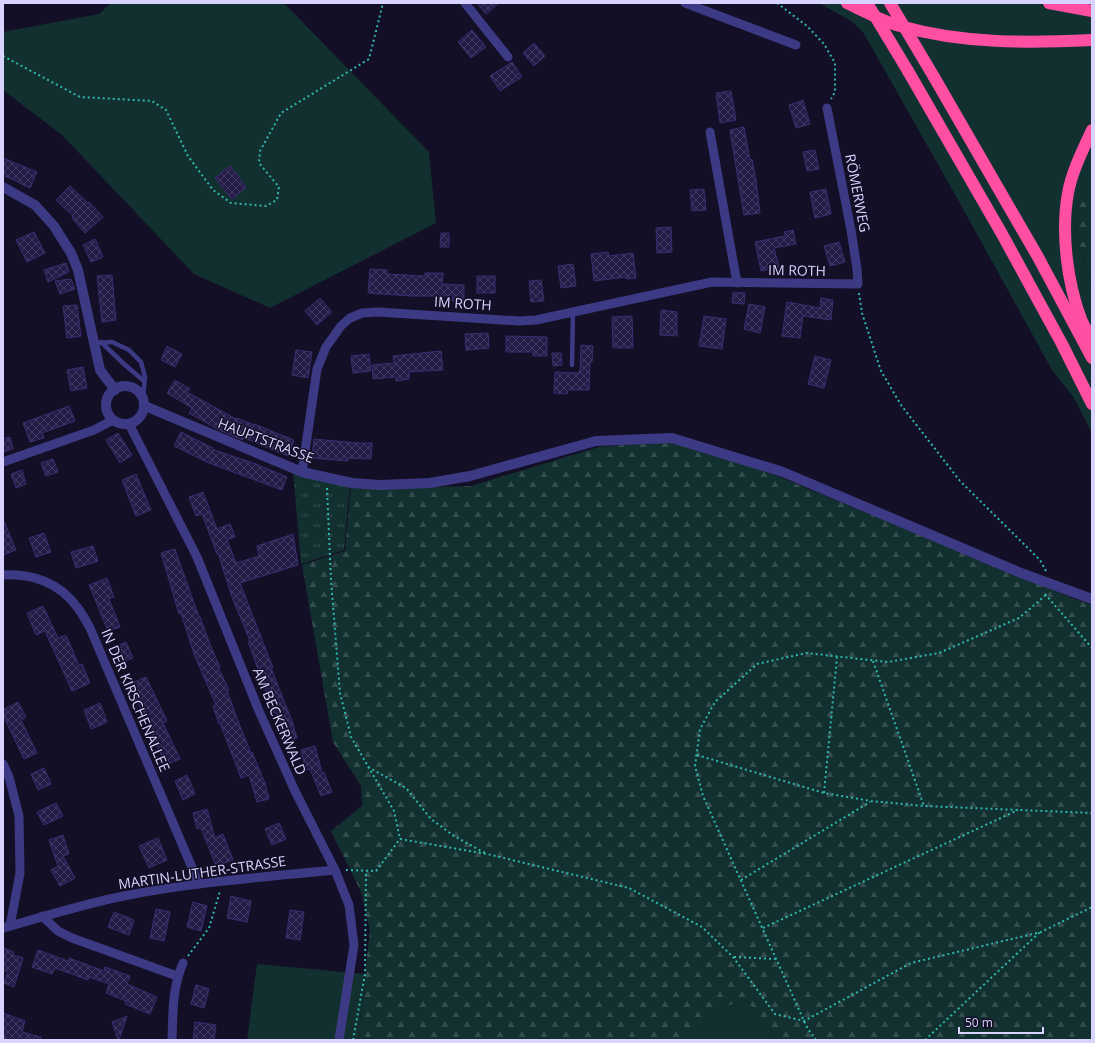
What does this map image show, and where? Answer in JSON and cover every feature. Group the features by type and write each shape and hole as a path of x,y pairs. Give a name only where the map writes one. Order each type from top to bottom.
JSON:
{"highway":[{"path":"847,3 900,26 964,39 1004,42 1092,40"},
{"path":"867,3 1002,234 1062,344 1092,404"},
{"path":"890,3 1038,257 1092,358"},
{"path":"1049,3 1092,11"},
{"path":"1092,130 1078,159 1068,192 1065,233 1068,268 1074,293 1081,318 1092,340"}],"street":[{"path":"466,3 508,57"},
{"path":"686,3 796,45"},
{"name":"RÖMERWEG","path":"827,108 851,230 858,284"},
{"path":"710,132 737,283"},
{"path":"3,188 35,205 54,226 71,253 78,270 98,343 100,370 115,390 107,398 106,404 107,410 113,420 118,423 130,424 140,418 144,402"},
{"name":"IM ROTH","path":"302,472 317,368 326,347 341,326 350,318 362,313 378,312 519,321 536,320 712,282 858,284"},
{"name":"HAUPTSTRASSE","path":"115,390 125,386 136,389 144,402 302,472 352,483 380,486 430,483 470,476 596,441 672,438 784,472 1056,587 1092,599"},
{"path":"3,462 94,430 113,420"},
{"name":"AM BECKERWALD","path":"130,424 197,557 259,711 295,792 335,870 348,905 354,945 339,1040"},
{"name":"IN DER KIRSCHENALLEE","path":"3,575 14,574 33,577 56,586 77,606 90,628 199,884"},
{"path":"3,764 9,777 19,816 20,873 6,927"},
{"name":"MARTIN-LUTHER-STRASSE","path":"6,927 42,916 123,896 199,884 335,870"},
{"path":"42,916 58,931 72,938 177,976"},
{"path":"172,1040 174,995 177,976 183,962"}],"lane":[{"path":"572,365 573,311"},
{"path":"98,343 112,342 129,350 141,362 144,382 144,402"},
{"path":"98,343 144,382"}],"path":[{"path":"3,56 80,97 152,101 166,110 188,156 213,190 231,203 266,206 277,200 279,187 258,163 260,151 282,113 369,59 383,3"},
{"path":"777,3 807,26 824,44 835,63 835,92 827,108"},
{"path":"816,1040 804,1021 703,796 695,766 700,729 714,702 757,664 806,653 888,662 939,653 1018,618 1045,594 1056,587 1040,560 960,482 901,405 881,371 862,313 858,284"},
{"path":"326,477 330,533 331,580 340,693 351,737 394,811 400,839 376,871 335,870"},
{"path":"1045,594 1092,648"},
{"path":"824,793 836,657"},
{"path":"873,661 924,806"},
{"path":"697,755 824,793 871,801 924,806 1092,812"},
{"path":"367,766 406,788 431,819 454,836 487,854"},
{"path":"741,880 871,801"},
{"path":"763,928 1020,809"},
{"path":"400,839 487,854 629,888 702,926 733,957 775,1014 804,1021 911,962 1041,932 1092,907"},
{"path":"183,962 209,928 222,882"},
{"path":"924,1040 1041,932"},
{"path":"733,957 776,959"}],"green space":[{"path":"111,3 284,3 429,152 436,223 270,308 194,274 62,135 3,90 3,32 99,14"},
{"path":"819,3 1092,3 1092,179 1080,198 1076,224 1080,246 1092,285 1092,433 1074,398 1052,370 863,32 851,21"},
{"path":"1092,179 1092,285 1080,246 1076,224 1080,198"},
{"path":"673,441 775,475 1092,605 1092,1040 779,1040 746,1000 708,1012 693,1040 358,1040 370,930 361,892 331,831 362,806 361,786 333,742 302,565 345,551 351,484 382,489 471,486 599,447"},
{"path":"293,471 350,484 344,550 301,564"},
{"path":"257,964 365,974 358,1040 247,1040"},
{"path":"746,1000 779,1040 693,1040 708,1012"}],"building":[{"path":"477,3 499,3 486,14"},
{"path":"472,30 486,47 471,58 458,42"},
{"path":"534,43 545,56 534,66 523,53"},
{"path":"512,62 522,77 500,91 490,76"},
{"path":"731,91 736,120 720,123 716,93"},
{"path":"803,100 810,124 796,128 789,105"},
{"path":"744,127 750,160 752,159 756,180 760,213 744,215 730,130"},
{"path":"815,150 819,169 807,171 803,152"},
{"path":"3,158 37,172 30,188 3,175"},
{"path":"230,166 246,187 232,199 215,178"},
{"path":"70,186 88,203 89,202 103,217 85,233 72,218 73,216 56,200"},
{"path":"704,189 706,210 692,211 690,190"},
{"path":"826,189 831,214 815,218 810,192"},
{"path":"671,227 672,252 657,253 656,228"},
{"path":"793,230 796,244 774,248 779,267 761,271 755,242 785,236 784,232"},
{"path":"34,232 45,253 27,262 16,240"},
{"path":"441,233 449,233 449,247 440,247"},
{"path":"95,239 103,257 91,262 83,245"},
{"path":"839,242 845,262 830,266 824,246"},
{"path":"608,252 609,256 633,253 636,278 626,279 626,277 594,281 591,254"},
{"path":"66,263 69,272 48,282 44,270"},
{"path":"573,264 576,286 561,288 558,266"},
{"path":"370,269 387,270 387,274 425,276 425,273 443,273 442,284 464,285 464,302 452,301 453,296 411,296 368,293"},
{"path":"112,275 116,320 102,322 97,276"},
{"path":"477,276 495,276 495,293 477,293"},
{"path":"71,279 75,289 60,294 55,281"},
{"path":"541,280 544,301 531,302 529,281"},
{"path":"733,292 745,293 744,304 732,303"},
{"path":"320,298 332,312 317,325 305,311"},
{"path":"821,298 833,300 831,320 803,316 800,338 782,336 787,302 820,308"},
{"path":"749,304 765,307 760,333 744,329"},
{"path":"77,305 81,336 67,338 63,306"},
{"path":"661,310 677,312 677,336 660,335"},
{"path":"632,316 633,348 613,348 612,317"},
{"path":"704,316 726,319 722,349 699,346"},
{"path":"488,333 489,348 466,350 465,334"},
{"path":"506,336 547,337 547,356 533,356 533,352 506,352"},
{"path":"581,345 593,346 592,362 590,362 589,390 568,390 567,394 554,393 555,372 579,373"},
{"path":"167,346 182,354 175,367 161,360"},
{"path":"296,350 312,352 308,378 292,375"},
{"path":"441,351 443,370 409,372 409,379 396,381 395,377 373,379 372,365 394,363 393,356"},
{"path":"552,353 561,353 562,365 553,366"},
{"path":"369,354 371,371 353,373 351,356"},
{"path":"815,356 831,360 824,388 808,384"},
{"path":"83,367 87,388 71,391 67,370"},
{"path":"175,380 190,389 187,392 236,419 237,418 254,424 294,440 288,456 244,438 243,440 219,430 189,413 192,408 167,393"},
{"path":"69,406 75,421 42,433 44,438 30,442 23,423"},
{"path":"181,432 213,448 212,449 256,464 287,477 282,490 209,463 174,446"},
{"path":"118,433 132,455 120,463 106,440"},
{"path":"10,437 13,449 3,452 3,439"},
{"path":"314,439 372,443 371,459 348,458 348,461 312,458"},
{"path":"53,459 58,472 46,476 41,463"},
{"path":"22,470 26,484 16,488 11,474"},
{"path":"136,474 151,510 136,516 122,480"},
{"path":"203,492 217,529 230,524 235,537 227,540 236,563 259,556 257,546 293,534 298,565 240,583 273,668 271,668 292,721 297,738 284,741 276,712 274,713 248,642 250,641 232,597 218,553 217,554 202,514 196,516 189,497"},
{"path":"3,519 16,550 3,555"},
{"path":"44,533 51,552 36,557 29,538"},
{"path":"93,546 98,561 76,568 71,552"},
{"path":"175,549 199,617 220,667 218,667 229,690 227,691 240,726 265,783 269,799 257,802 249,775 241,778 220,723 219,724 213,706 216,705 194,654 181,613 179,614 161,553"},
{"path":"107,578 114,597 109,599 120,627 108,631 89,585"},
{"path":"43,606 58,638 66,635 79,666 82,664 90,683 72,691 45,631 36,635 27,613"},
{"path":"126,642 133,658 121,663 115,647"},
{"path":"146,677 167,721 163,723 180,759 166,765 130,684"},
{"path":"18,702 26,717 21,720 37,753 24,759 3,715 3,710"},
{"path":"100,703 107,722 91,729 84,710"},
{"path":"315,746 322,773 324,772 332,792 321,796 310,769 306,770 301,750"},
{"path":"44,768 51,784 38,790 31,774"},
{"path":"187,775 195,794 183,800 175,781"},
{"path":"56,803 63,816 44,825 37,812"},
{"path":"207,809 215,838 223,834 233,860 216,866 201,828 197,829 193,813"},
{"path":"279,823 286,839 272,845 265,829"},
{"path":"63,835 69,854 63,856 75,878 60,886 51,870 58,866 49,840"},
{"path":"158,838 167,860 149,868 139,846"},
{"path":"231,896 251,901 247,922 227,918"},
{"path":"193,902 207,906 201,931 187,927"},
{"path":"156,909 170,912 164,941 150,938"},
{"path":"290,910 304,912 300,940 286,938"},
{"path":"114,912 134,920 129,935 108,927"},
{"path":"3,948 14,952 13,955 23,958 14,987 4,983 8,972 3,970"},
{"path":"38,950 68,961 69,958 104,971 105,967 130,976 127,984 157,997 150,1014 125,1004 126,1001 106,993 109,984 89,977 88,980 55,968 52,974 32,967"},
{"path":"196,985 209,989 204,1008 191,1004"},
{"path":"3,1013 25,1021 22,1032 41,1037 41,1040 10,1040 3,1038"},
{"path":"127,1016 119,1040 118,1040 112,1022"},
{"path":"195,1022 216,1025 214,1040 193,1040"}]}
